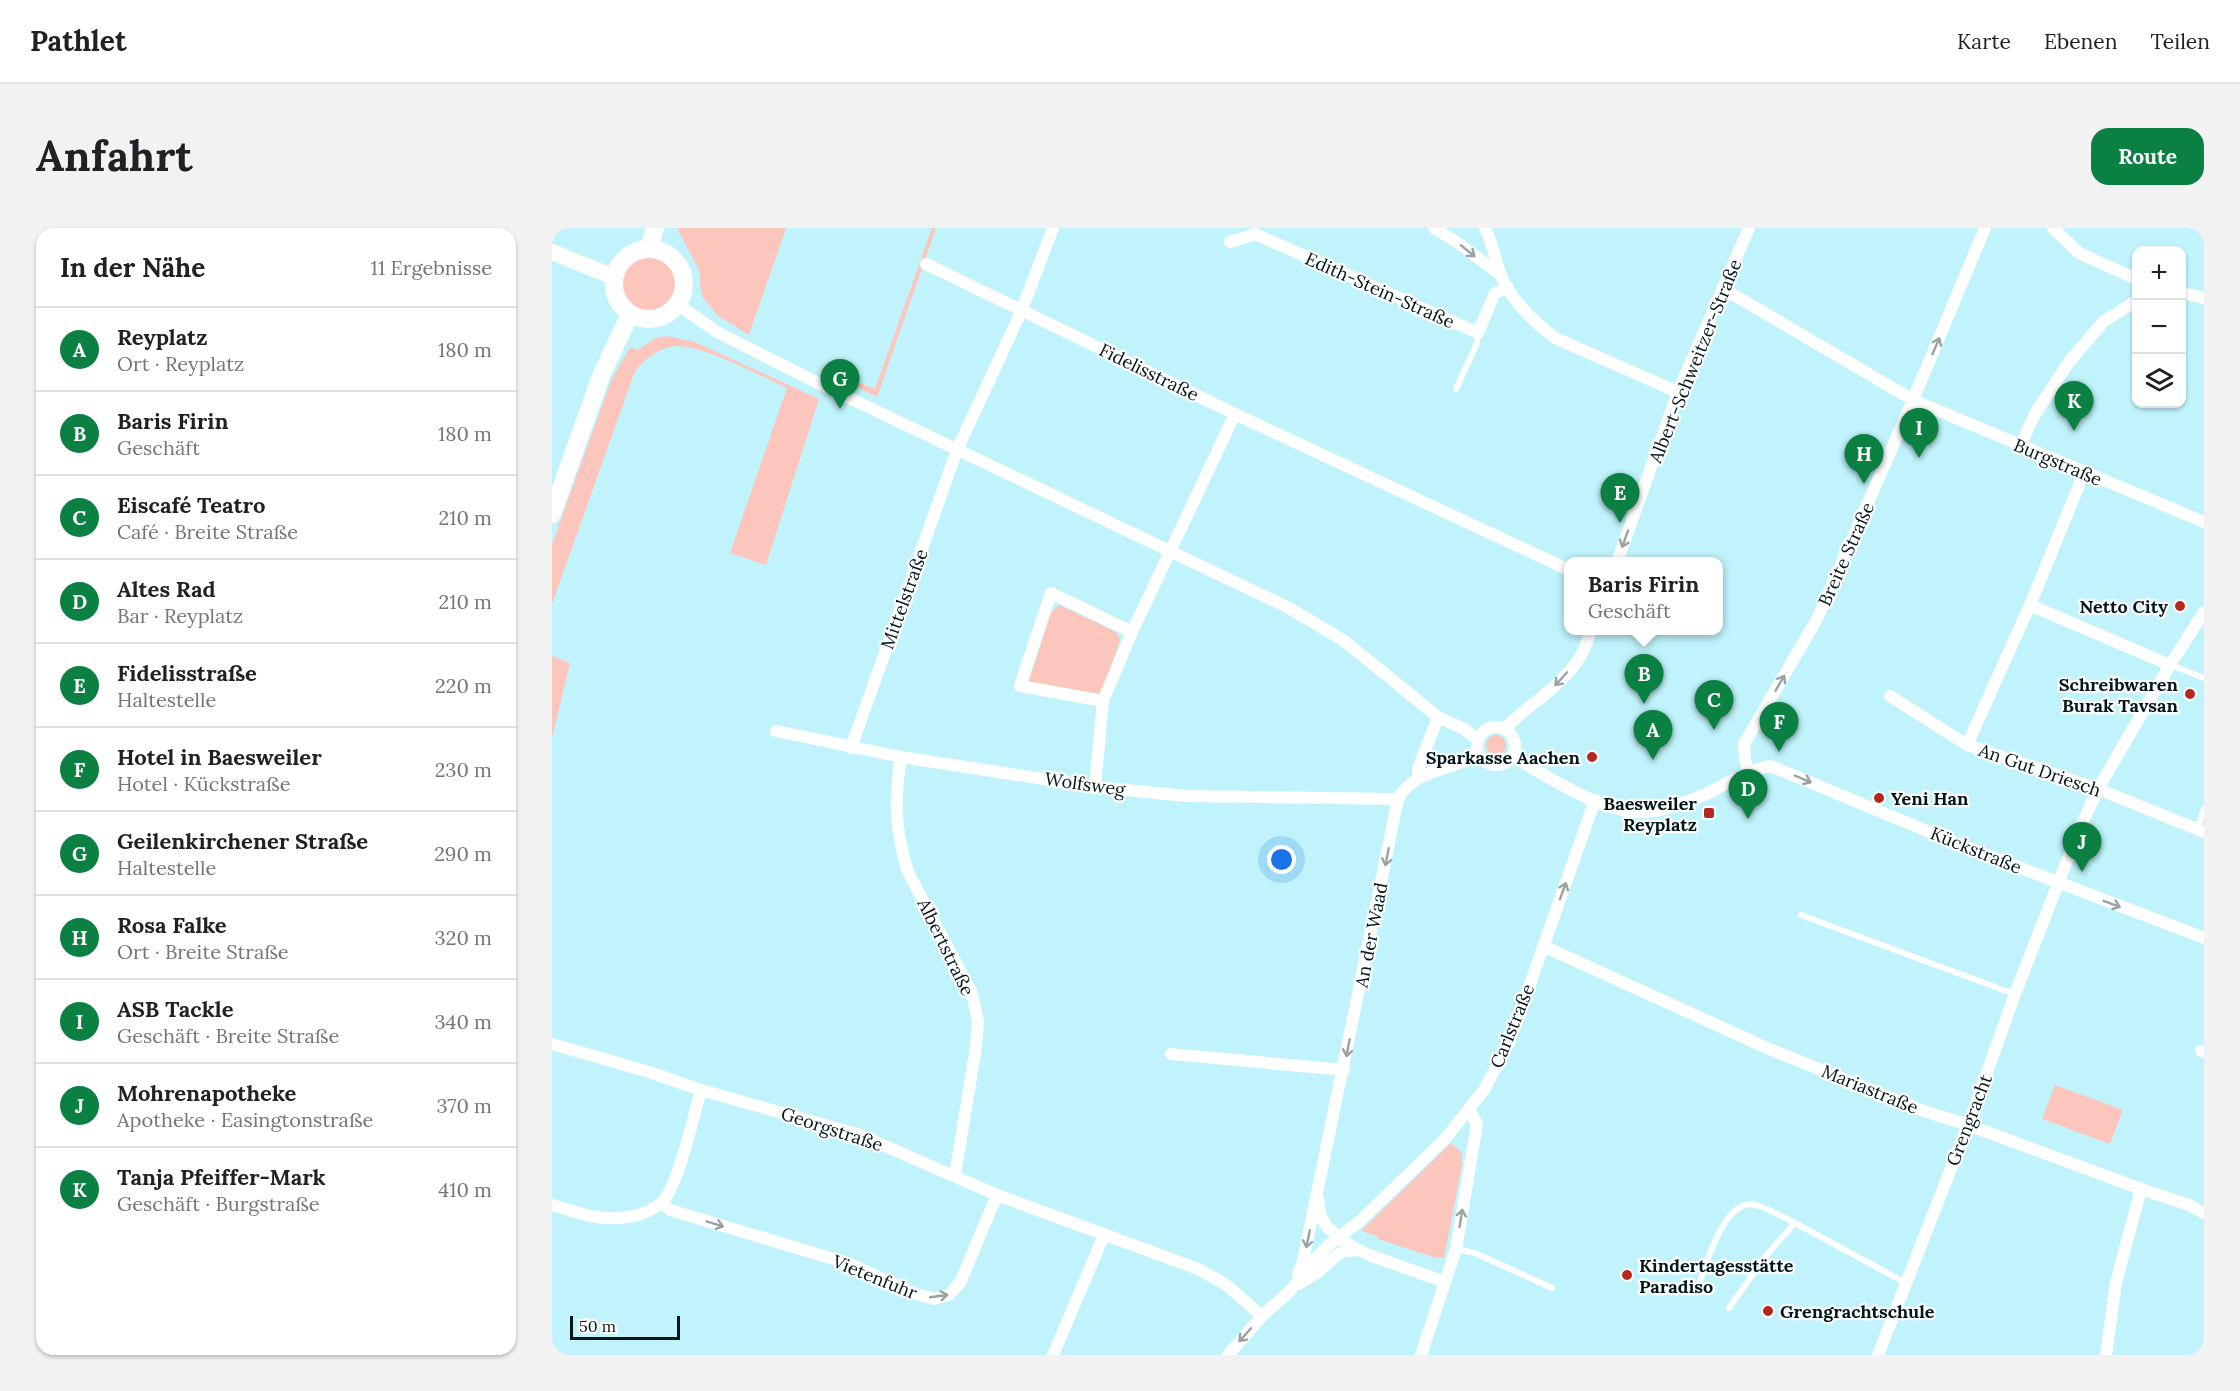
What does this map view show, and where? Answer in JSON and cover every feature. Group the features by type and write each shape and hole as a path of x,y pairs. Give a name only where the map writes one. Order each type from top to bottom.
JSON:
{"main road":[{"path":"649,248 655,228"},
{"path":"649,248 670,255 683,274 684,285 682,297 670,312 654,319 630,314 616,298 614,277 616,269 626,256 649,248"},
{"path":"552,514 601,376 630,314"}],"street":[{"name":"Mittelstraße","path":"851,748 957,450 1021,312 1053,228"},
{"path":"1434,228 1501,275"},
{"path":"1485,228 1501,275 1508,288 1522,308 1555,338 1678,392"},
{"name":"Albert-Schweitzer-Straße","path":"1618,557 1678,392 1749,228"},
{"name":"Breite Straße","path":"1749,774 1744,744 1817,619 1985,228"},
{"path":"2053,228 2079,253 2132,277"},
{"name":"Edith-Stein-Straße","path":"1230,242 1255,234 1478,333 1495,293 1508,288"},
{"path":"552,252 614,277"},
{"name":"Fidelisstraße","path":"926,264 1235,414 1564,568"},
{"name":"Burgstraße","path":"1722,288 1913,400 2204,522"},
{"path":"2186,294 2204,298"},
{"path":"677,304 717,332 957,450 1287,607 1343,640 1438,717 1464,729 1478,740"},
{"path":"2020,446 2035,414 2069,362 2104,321 2132,304"},
{"path":"1095,787 1104,701 1132,632 1235,414"},
{"path":"1967,745 2030,605 2084,473"},
{"path":"1104,701 1020,686 1052,593 1132,632"},
{"path":"2030,605 2170,665"},
{"name":"Grengracht","path":"1878,1355 1968,1125 2057,883 2098,789 2170,665 2204,612"},
{"path":"1504,729 1512,736 1514,742 1512,756 1500,765 1485,762 1479,755 1478,740 1489,729 1504,729 1553,688 1580,657 1590,635"},
{"name":"An Gut Driesch","path":"1890,696 1967,745 2098,789 2201,830"},
{"path":"1418,778 1418,769 1438,717"},
{"name":"Wolfsweg","path":"776,731 901,757 1095,787 1186,796 1398,799"},
{"path":"1398,799 1405,788 1418,778 1468,762 1479,755"},
{"name":"Kückstraße","path":"1512,756 1595,800 1637,812 1659,810 1703,795 1760,768 1771,766 1958,844 2204,938"},
{"name":"Albertstraße","path":"901,757 897,784 896,824 908,872 972,993 978,1021 976,1047 955,1175"},
{"name":"An der Waad","path":"1291,1290 1303,1261 1398,799"},
{"name":"Carlstraße","path":"1291,1290 1311,1263 1330,1244 1341,1237 1444,1140 1469,1110 1497,1068 1510,1041 1595,800"},
{"name":"Mariastraße","path":"1543,946 1767,1048 1921,1110 2190,1205 2204,1213"},
{"name":"Georgstraße","path":"552,1044 701,1090 860,1135 997,1194 1198,1269 1225,1284 1262,1316"},
{"path":"1171,1054 1344,1070"},
{"path":"552,1204 595,1217 625,1219 662,1203 673,1186 701,1090"},
{"path":"1421,1355 1456,1249 1476,1124 1469,1110"},
{"name":"An der Waad","path":"1318,1187 1321,1217 1330,1232 1341,1237"},
{"path":"2106,1355 2116,1282 2141,1189"},
{"name":"Vietenfuhr","path":"662,1203 670,1210 850,1264 916,1294 934,1299 949,1295 960,1283 997,1194"},
{"path":"1053,1355 1104,1235"},
{"path":"1341,1237 1359,1250 1445,1282"},
{"name":"Carlstraße","path":"1228,1355 1262,1316 1291,1290 1318,1272 1337,1255 1344,1251 1359,1250"}],"lane":[{"path":"1456,389 1477,343 1478,333"},
{"path":"2170,665 2204,678"},
{"name":"An Gut Driesch","path":"2201,830 2204,809"},
{"path":"1801,915 2015,994"},
{"path":"1698,1287 1720,1229 1737,1209 1754,1204 1795,1223 1906,1283"},
{"path":"1729,1308 1768,1253 1795,1223"},
{"path":"1456,1249 1475,1253 1552,1288"}],"shaded area":[{"path":"677,228 786,228 749,335 718,316 703,298 700,272"},
{"path":"932,228 936,228 877,397 819,369 823,368 875,389"},
{"path":"648,256 658,258 667,264 673,273 675,283 673,293 667,302 658,308 648,310 638,308 629,302 623,293 621,283 623,273 629,264 638,258"},
{"path":"667,336 695,342 819,399 766,565 730,553 787,388 748,369 702,351 677,346 664,348 653,354 635,371 552,604 552,544 611,381 630,347 638,350 655,338"},
{"path":"1059,605 1116,632 1120,640 1101,694 1029,682 1050,614"},
{"path":"552,656 570,663 552,738"},
{"path":"1496,735 1503,738 1506,745 1503,752 1496,755 1489,752 1486,745 1489,738"},
{"path":"2055,1085 2123,1110 2110,1144 2042,1119"},
{"path":"1451,1143 1462,1153 1462,1164 1444,1258 1436,1258 1361,1231"}],"place":[{"name":"Geilenkirchener Straße","path":"840,409"},
{"name":"Tanja Pfeiffer-Mark","path":"2074,431"},
{"name":"ASB Tackle","path":"1919,458"},
{"name":"Rosa Falke","path":"1864,484"},
{"name":"Fidelisstraße","path":"1620,523"},
{"name":"Netto City","path":"2180,606"},
{"name":"Schreibwaren Burak Tavsan","path":"2190,694"},
{"name":"Baris Firin","path":"1644,704"},
{"name":"Eiscafé Teatro","path":"1714,730"},
{"name":"Hotel in Baesweiler","path":"1779,752"},
{"name":"Sparkasse Aachen","path":"1592,757"},
{"name":"Reyplatz","path":"1653,760"},
{"name":"Yeni Han","path":"1879,798"},
{"name":"Baesweiler Reyplatz","path":"1709,813"},
{"name":"Altes Rad","path":"1748,819"},
{"name":"Mohrenapotheke","path":"2082,872"},
{"name":"Kindertagesstätte Paradiso","path":"1627,1275"},
{"name":"Grengrachtschule","path":"1768,1311"}]}
